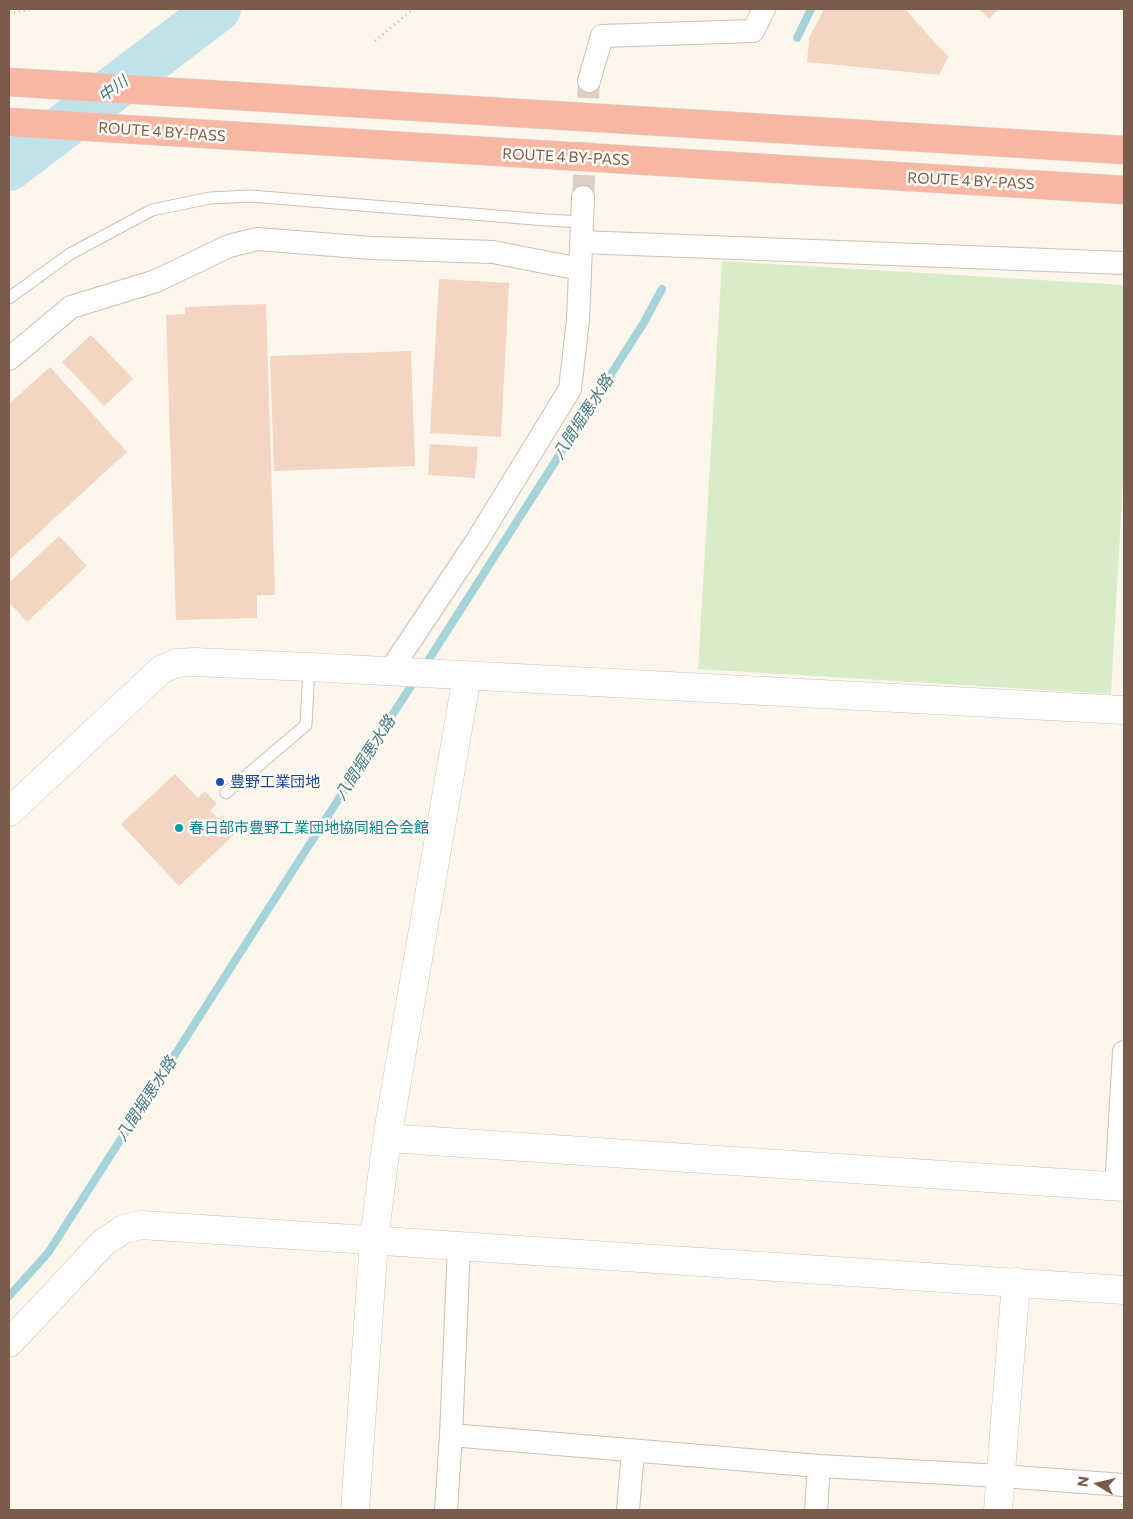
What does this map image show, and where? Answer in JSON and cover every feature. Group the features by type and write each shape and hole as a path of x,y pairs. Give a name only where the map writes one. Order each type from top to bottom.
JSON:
{"highway":[{"path":"9,82 1124,150"},
{"name":"ROUTE 4 BY-PASS","path":"9,122 1124,190"}],"street":[{"path":"589,80 602,36 753,31 764,9"},
{"path":"395,672 570,389 578,320 583,196"},
{"path":"582,232 1124,263"},
{"path":"9,359 71,307 156,281 229,246 257,239 372,248 493,252 580,270"},
{"path":"9,812 162,669 177,663 194,662 309,667 1124,710"},
{"path":"356,1510 374,1240 388,1138 467,676"},
{"path":"388,1138 1120,1187 1124,1052"},
{"path":"9,1343 104,1242 124,1229 142,1225 1124,1290"},
{"path":"446,1510 459,1246"},
{"path":"998,1510 1016,1282"},
{"path":"451,1435 819,1466 1124,1485"},
{"path":"628,1510 632,1451"},
{"path":"816,1510 819,1466"}],"lane":[{"path":"9,298 70,254 152,210 210,198 250,196 527,219 582,232"},
{"path":"226,793 306,725 309,667"}],"path":[{"path":"9,14 30,9"},
{"path":"376,41 413,9"}],"green space":[{"path":"722,261 1124,285 1124,464 1111,694 698,669"}],"building":[{"path":"824,9 905,9 948,57 939,75 807,62 809,38"},
{"path":"979,9 999,9 989,19"},
{"path":"439,279 509,283 501,437 430,433"},
{"path":"266,304 275,595 257,595 257,618 176,620 166,315 185,314 185,307"},
{"path":"91,335 133,379 104,406 62,362"},
{"path":"411,351 415,466 274,471 270,356"},
{"path":"50,367 127,452 9,560 9,404"},
{"path":"430,444 478,447 475,478 428,475"},
{"path":"59,536 87,566 27,622 9,602 9,583"},
{"name":"春日部市豊野工業団地協同組合会館","path":"175,774 198,798 205,791 217,804 210,810 218,819 223,815 238,831 179,886 121,824"}],"waterway":[{"name":"中川","path":"9,168 218,9"},
{"name":"八間堀悪水路","path":"797,38 811,9"},
{"name":"八間堀悪水路","path":"424,667 643,324 662,289"},
{"name":"八間堀悪水路","path":"9,1296 48,1253 416,678"}],"tunnel":[{"path":"583,197 589,81"}],"place":[{"name":"豊野工業団地","path":"220,782"},
{"name":"春日部市豊野工業団地協同組合会館","path":"179,828"}]}
